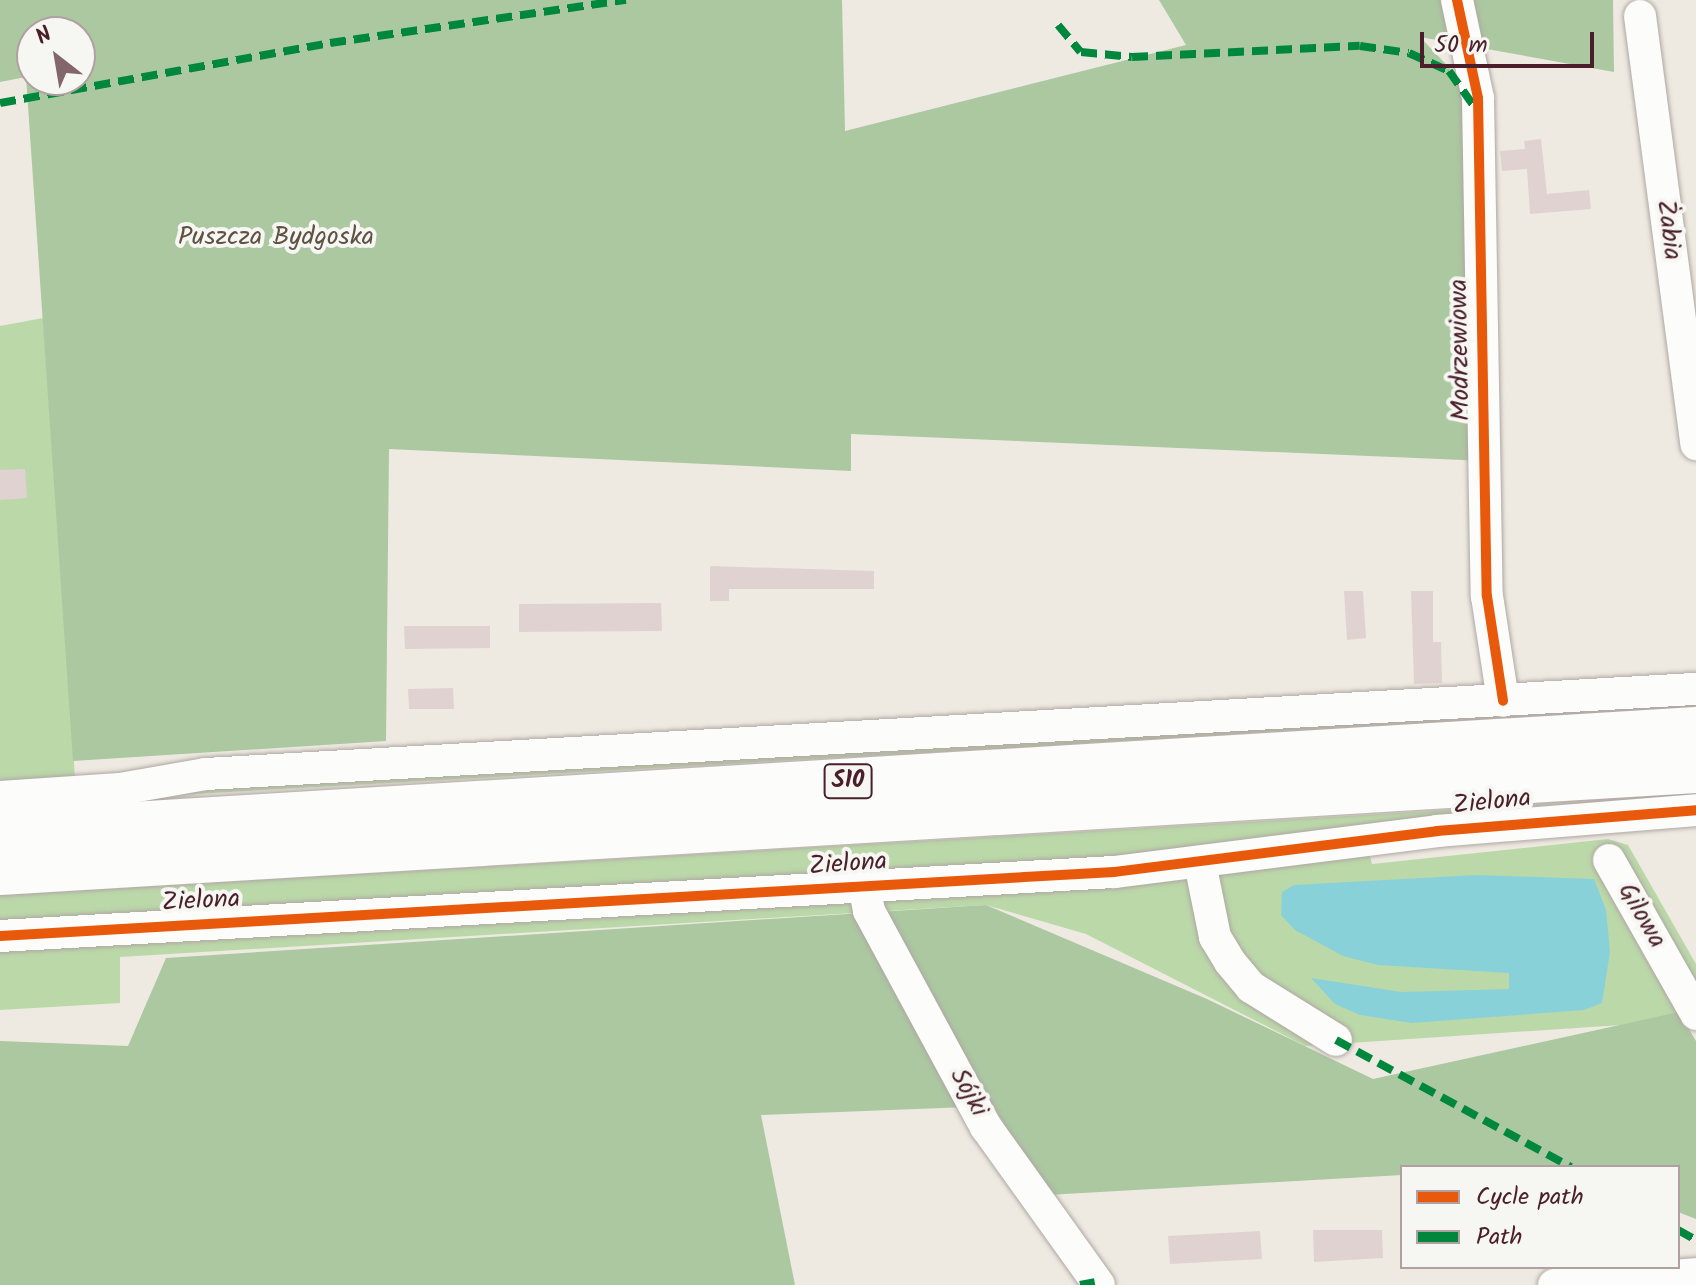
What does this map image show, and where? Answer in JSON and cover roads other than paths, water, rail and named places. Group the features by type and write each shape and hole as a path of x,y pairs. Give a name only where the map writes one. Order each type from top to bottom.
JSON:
{"highway":[{"name":"S10","path":"0,832 1696,729"},
{"name":"S10","path":"0,873 1696,771"}],"street":[{"name":"Modrzewiowa","path":"1457,0 1478,98 1487,596 1503,701"},
{"name":"Żabia","path":"1640,16 1696,444"},
{"path":"0,797 120,789 206,774 1696,689"},
{"name":"Zielona","path":"0,936 1200,863 1437,831 1696,810"},
{"name":"Gilowa","path":"1609,860 1696,1014"},
{"path":"1200,863 1215,937 1230,962 1251,987 1336,1040"},
{"name":"Sójki","path":"864,885 869,911 986,1127 1099,1285"},
{"path":"1554,1285 1696,1274"}],"water":[{"path":"1477,875 1594,879 1606,910 1610,952 1602,1003 1584,1010 1412,1023 1360,1015 1335,1004 1311,978 1401,992 1509,989 1509,973 1378,965 1343,956 1295,930 1281,915 1282,892 1294,885"}],"park label":[{"name":"Puszcza Bydgoska","path":"276,238"}]}
